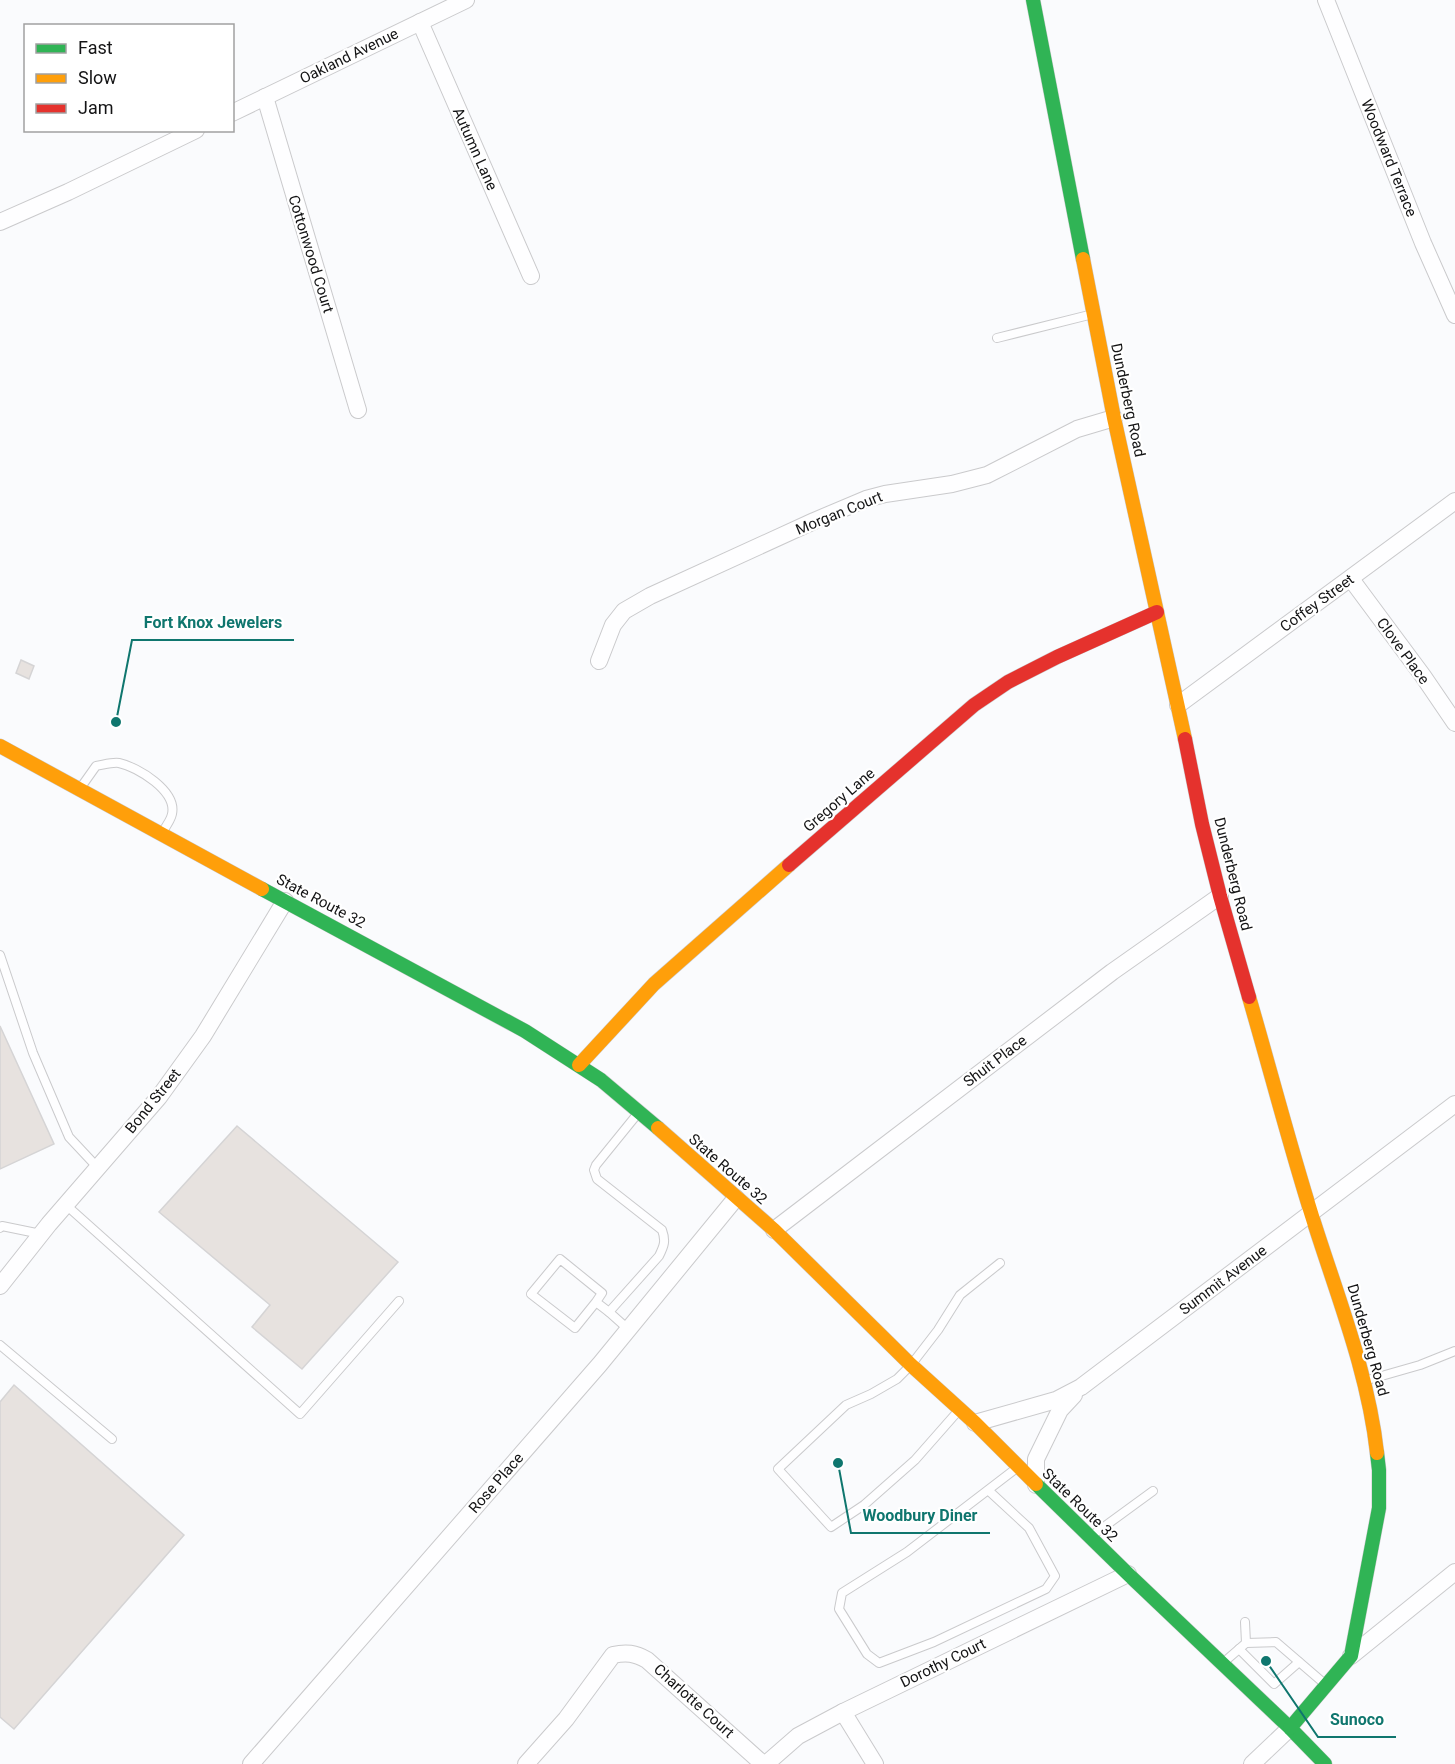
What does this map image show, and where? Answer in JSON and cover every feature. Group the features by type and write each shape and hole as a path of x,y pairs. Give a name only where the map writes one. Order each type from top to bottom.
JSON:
{"street":[{"name":"Oakland Avenue","path":"234,112 466,0"},
{"name":"Dunderberg Road","path":"1033,0 1114,418 1202,824 1220,896 1311,1213 1348,1328 1375,1434 1379,1470 1379,1508 1351,1656 1290,1728"},
{"name":"Woodward Terrace","path":"1326,0 1423,243 1455,315"},
{"name":"Autumn Lane","path":"420,22 531,276"},
{"name":"Cottonwood Court","path":"265,97 357,410"},
{"path":"0,222 192,132"},
{"name":"Morgan Court","path":"599,661 613,625 624,611 650,596 866,499 952,484 987,475 1077,429 1114,418"},
{"name":"Coffey Street","path":"1178,705 1455,501"},
{"name":"Clove Place","path":"1351,579 1455,723"},
{"name":"Gregory Lane","path":"579,1065 654,984 974,705 1008,682 1057,657 1157,612"},
{"name":"State Route 32","path":"0,746 525,1030 610,1087 774,1230 1325,1764"},
{"name":"Shuit Place","path":"774,1230 1112,972 1220,896"},
{"name":"Bond Street","path":"0,1286 66,1204 159,1097 203,1036 285,902"},
{"name":"Summit Avenue","path":"975,1423 1056,1400 1082,1388 1455,1104"},
{"name":"Rose Place","path":"251,1764 592,1373 736,1198"},
{"path":"1036,1485 1037,1457 1060,1410 1082,1388"},
{"name":"Dorothy Court","path":"764,1764 798,1736 843,1712 1128,1574"},
{"path":"1351,1656 1452,1579"},
{"name":"Charlotte Court","path":"526,1764 566,1719 613,1655 626,1652 647,1660 764,1764"},
{"path":"843,1712 875,1764"},
{"path":"1252,1764 1290,1728"}],"lane":[{"path":"997,338 1093,314"},
{"path":"79,790 96,766 117,762 132,767 153,780 169,794 172,813 161,835"},
{"path":"0,955 33,1053 69,1137 98,1167"},
{"path":"609,1312 664,1246 665,1237 662,1230 594,1175 596,1165 639,1112"},
{"path":"66,1204 300,1414 399,1301"},
{"path":"0,1228 2,1226 41,1234"},
{"path":"560,1259 602,1293 596,1302 575,1328 531,1294 560,1259"},
{"path":"960,1410 915,1460 864,1505 831,1527 778,1469 846,1405 897,1379 938,1330 960,1294 1000,1263"},
{"path":"596,1302 628,1329"},
{"path":"0,1345 112,1439"},
{"path":"1363,1381 1420,1365 1455,1351"},
{"path":"988,1490 1029,1528 1055,1576 1046,1589 934,1642 879,1663 867,1654 839,1609 842,1593 907,1552 1018,1467"},
{"path":"1090,1537 1153,1491"},
{"path":"1245,1622 1242,1646 1274,1684 1299,1662"},
{"path":"1223,1664 1242,1646 1276,1642 1326,1686"}],"building":[{"path":"21,660 34,666 29,679 16,673"},
{"path":"0,1026 54,1144 0,1169"},
{"path":"237,1126 398,1262 302,1369 252,1327 270,1305 159,1212"},
{"path":"14,1385 184,1535 14,1729 0,1717 0,1402"}],"traffic: fast":[{"path":"1033,0 1083,259"},
{"path":"262,889 525,1031 601,1080 658,1128"},
{"path":"1290,1728 1351,1656 1379,1508 1377,1453"},
{"path":"1036,1484 1325,1764"}],"traffic: slow":[{"path":"1083,259 1114,418 1185,739"},
{"path":"0,746 262,889"},
{"path":"579,1065 654,984 789,865"},
{"path":"1249,997 1304,1189 1359,1362 1373,1422 1377,1453"},
{"path":"658,1128 774,1230 1036,1484"}],"traffic: jam":[{"path":"789,865 974,705 1008,682 1057,657 1157,612"},
{"path":"1185,739 1202,824 1249,997"}],"place":[{"name":"Fort Knox Jewelers","path":"116,722"},
{"name":"Woodbury Diner","path":"838,1463"},
{"name":"Sunoco","path":"1266,1661"}]}
